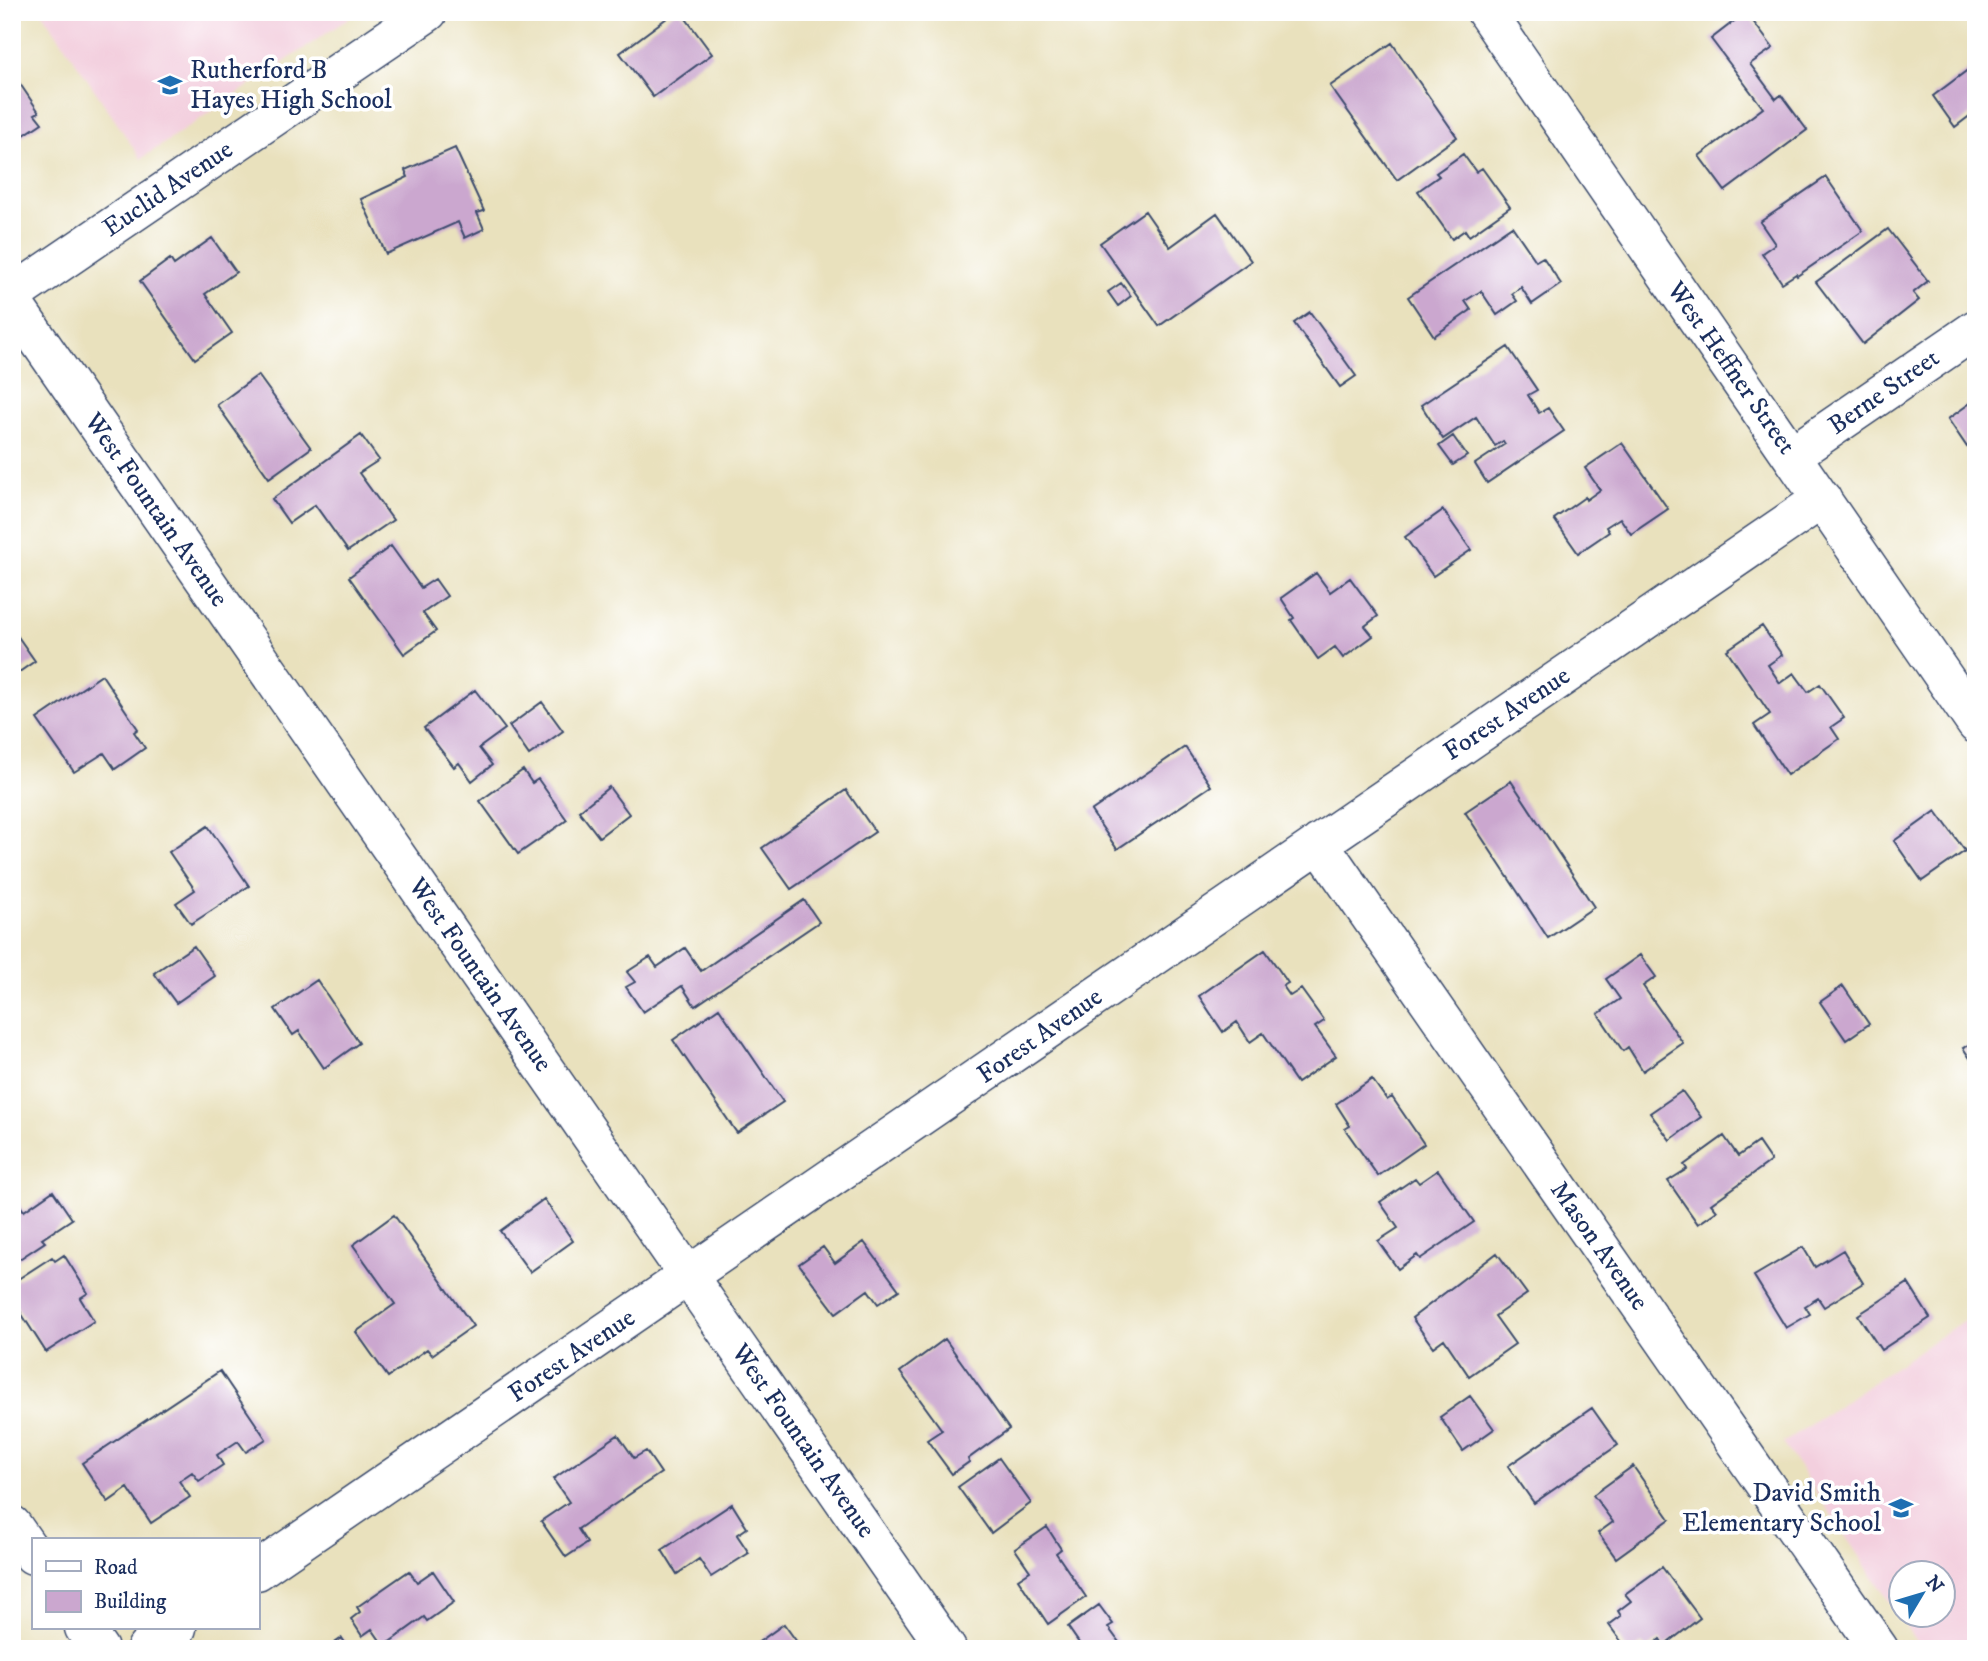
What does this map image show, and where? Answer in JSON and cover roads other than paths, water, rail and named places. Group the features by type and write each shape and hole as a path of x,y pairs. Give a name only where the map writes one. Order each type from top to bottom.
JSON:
{"street":[{"name":"Euclid Avenue","path":"12,295 428,12"},
{"name":"West Heffner Street","path":"1486,12 1976,724"},
{"name":"West Fountain Avenue","path":"12,302 947,1649"},
{"name":"Berne Street","path":"1792,455 1976,329"},
{"name":"Forest Avenue","path":"259,1571 1822,499"},
{"name":"Mason Avenue","path":"1320,843 1879,1649"},
{"path":"12,1524 32,1554"},
{"path":"85,1630 99,1649"},
{"path":"146,1649 174,1630"}],"place":[{"name":"Rutherford B Hayes High School","path":"170,85"},
{"name":"David Smith Elementary School","path":"1901,1508"}]}
